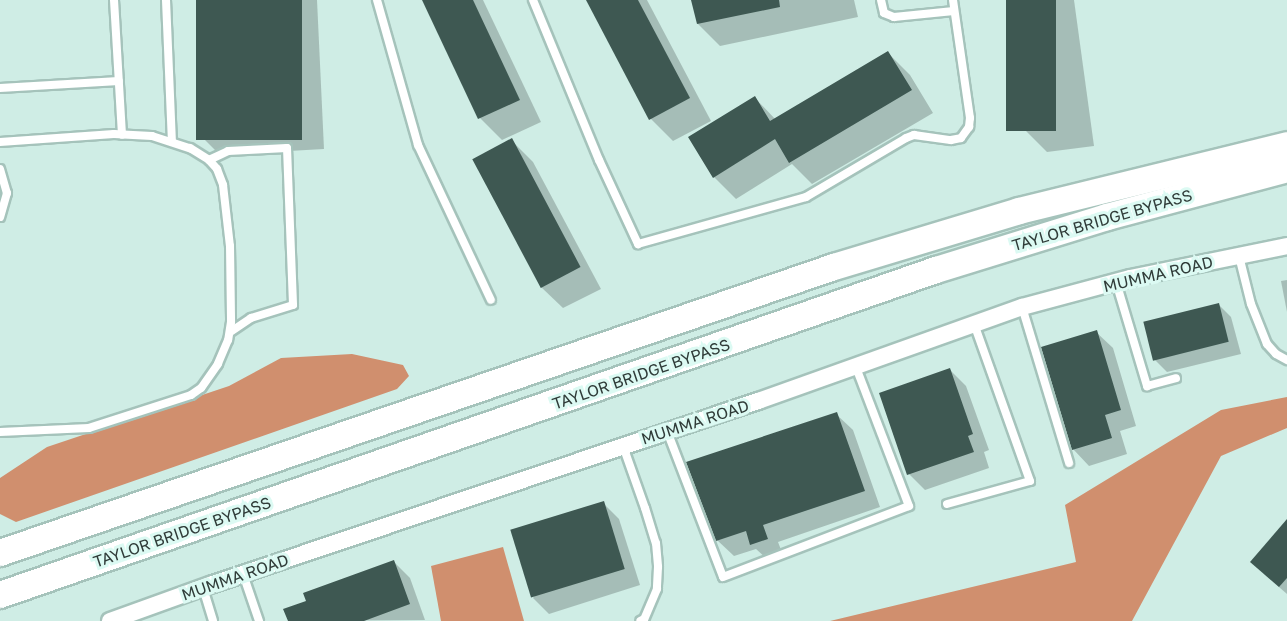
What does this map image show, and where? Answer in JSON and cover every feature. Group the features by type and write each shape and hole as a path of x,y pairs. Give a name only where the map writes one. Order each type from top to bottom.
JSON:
{"main road":[{"name":"TAYLOR BRIDGE BYPASS","path":"0,553 845,263 1018,211 1287,145"},
{"name":"TAYLOR BRIDGE BYPASS","path":"0,595 936,270 1107,217 1287,169"}],"street":[{"name":"MUMMA ROAD","path":"110,621 1022,307 1116,282 1287,246"}],"lane":[{"path":"114,0 122,135"},
{"path":"166,0 172,141"},
{"path":"377,0 418,145 491,300"},
{"path":"533,0 596,153 638,244 806,197 914,135 951,140 960,138 969,127 970,118 953,0"},
{"path":"880,0 884,13 894,17 954,10"},
{"path":"0,88 119,81"},
{"path":"0,142 122,135 152,136 172,141 209,160 217,169 223,185 230,246 230,332 218,364 201,388 191,395 89,428 0,432"},
{"path":"209,160 228,151 288,148 293,305 251,318 230,332"},
{"path":"0,169 7,193 0,217"},
{"path":"1239,256 1251,304 1267,344 1276,354 1287,360"},
{"path":"1116,282 1147,386 1176,378"},
{"path":"1022,307 1069,463"},
{"path":"947,504 1030,481 974,324"},
{"path":"666,431 723,577 909,506 856,366"},
{"path":"623,446 656,543 657,589 644,619 639,621"},
{"path":"243,574 259,621"},
{"path":"203,588 213,621"}],"shaded area":[{"path":"352,354 403,365 409,376 397,389 16,522 0,514 0,478 47,447 229,386 281,358"},
{"path":"1287,397 1287,428 1221,456 1132,621 830,621 1076,562 1065,505 1221,410"},
{"path":"503,547 524,621 441,621 431,566"}],"building":[{"path":"196,0 302,0 302,140 196,140"},
{"path":"422,0 473,0 520,100 478,119"},
{"path":"586,0 638,0 690,98 649,120"},
{"path":"691,0 779,0 780,7 697,24"},
{"path":"1006,0 1056,0 1056,131 1006,131"},
{"path":"888,51 912,90 789,163 775,139 713,178 688,137 755,96 770,121"},
{"path":"512,138 581,267 541,288 472,159"},
{"path":"1219,303 1229,342 1153,361 1143,322"},
{"path":"1097,330 1121,410 1105,415 1112,438 1072,450 1041,347"},
{"path":"950,368 973,434 968,436 974,452 907,475 879,393"},
{"path":"837,412 865,491 763,525 768,539 750,545 746,531 716,541 686,462"},
{"path":"604,501 625,569 531,598 510,530"},
{"path":"1287,519 1287,578 1279,587 1250,562"},
{"path":"394,560 410,604 364,621 288,621 283,609 306,601 303,593"}]}
